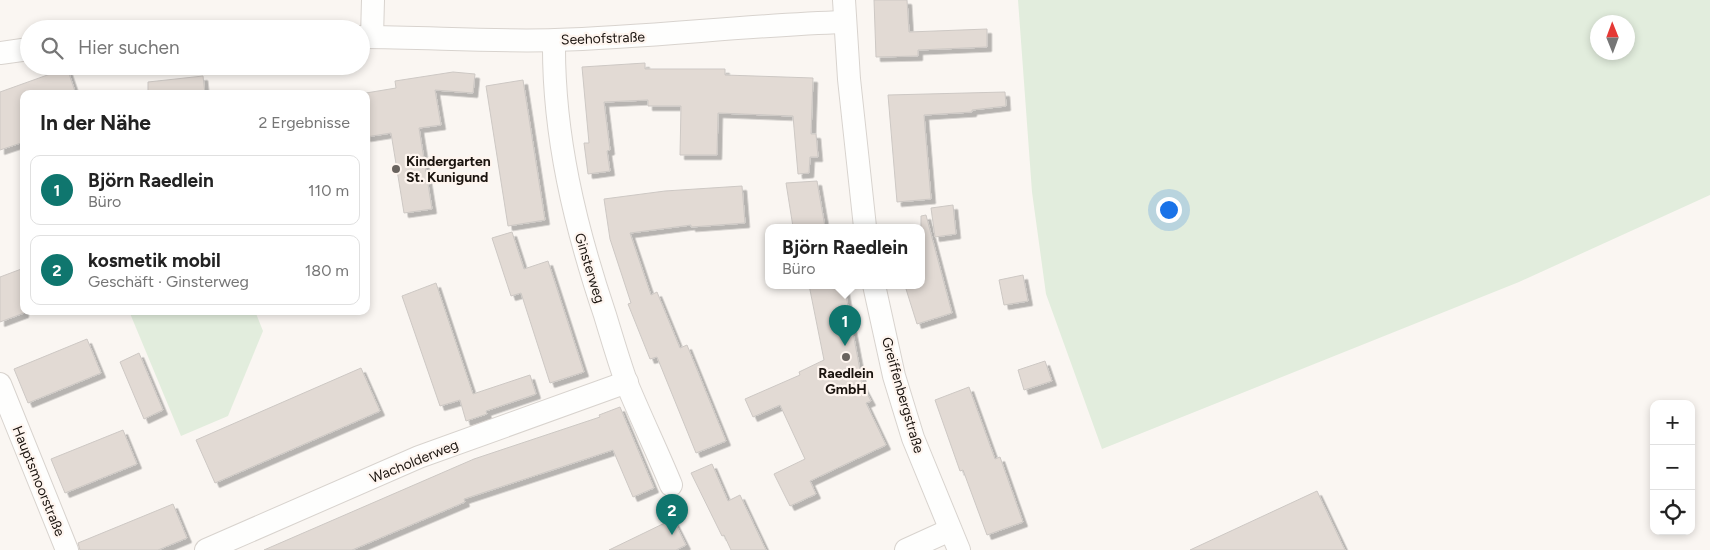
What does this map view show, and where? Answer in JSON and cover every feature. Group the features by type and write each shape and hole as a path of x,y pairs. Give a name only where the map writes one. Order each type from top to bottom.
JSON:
{"street":[{"path":"370,20 373,0"},
{"path":"844,0 844,22 865,224"},
{"name":"Seehofstraße","path":"370,37 554,40 662,36 767,26 844,22"},
{"name":"Ginsterweg","path":"554,40 554,77 568,182 584,252 627,382 671,485"},
{"path":"0,53 20,50"},
{"name":"Greiffenbergstraße","path":"875,289 894,376 913,438 960,550"},
{"name":"Wacholderweg","path":"206,550 419,458 627,382"},
{"name":"Hauptsmoorstraße","path":"0,384 66,550"},
{"path":"906,550 950,530"}],"green space":[{"path":"1018,0 1710,0 1710,195 1519,282 1102,449 1046,294 1032,192"},
{"path":"131,315 257,315 263,331 228,416 181,436"}],"building":[{"path":"874,0 907,0 909,32 987,29 987,47 918,50 918,56 876,57"},
{"path":"645,63 645,69 725,69 725,75 813,78 811,134 816,134 818,157 810,157 809,173 798,174 793,116 718,113 717,155 680,155 681,106 648,106 648,100 604,102 610,150 607,151 610,171 588,174 584,143 589,143 582,67"},
{"path":"453,72 475,74 473,93 435,90 441,125 419,128 432,209 404,213 391,133 370,136 370,92 396,88 395,81"},
{"path":"47,75 69,75 75,90 20,90 20,143 0,150 0,92"},
{"path":"203,76 205,90 148,90 148,82"},
{"path":"523,80 545,220 508,226 486,86"},
{"path":"1005,92 1006,106 972,110 972,112 924,115 931,199 897,202 888,95"},
{"path":"817,181 824,224 793,224 786,183"},
{"path":"742,186 745,223 691,227 691,225 630,233 651,295 657,292 680,348 687,345 726,441 696,453 657,357 650,359 628,304 631,303 610,239 604,199 665,191"},
{"path":"953,205 956,234 935,237 931,208"},
{"path":"926,215 952,313 917,324 906,289 925,289 925,224 921,224 921,216"},
{"path":"512,232 524,269 548,261 584,372 550,383 521,293 511,296 492,238"},
{"path":"20,270 20,314 0,322 0,277"},
{"path":"1023,275 1028,301 1004,305 999,280"},
{"path":"436,283 473,394 530,375 536,394 486,411 487,414 466,421 460,400 440,406 402,296"},
{"path":"810,289 845,289 863,386 871,401 866,403 886,445 810,481 816,494 790,506 774,474 805,459 780,405 753,417 745,399 800,375 799,372 824,360"},
{"path":"87,339 101,373 28,403 14,369"},
{"path":"139,353 163,410 144,419 120,362"},
{"path":"1045,361 1052,381 1024,390 1018,370"},
{"path":"361,368 380,411 215,483 196,440"},
{"path":"969,387 995,459 1000,457 1023,522 987,535 963,470 960,471 935,400"},
{"path":"620,407 654,488 633,497 613,450 464,499 465,502 352,550 264,550 474,459 600,417 599,415"},
{"path":"123,430 137,464 65,493 51,459"},
{"path":"712,464 728,501 740,495 766,550 731,550 724,535 722,536 691,473"},
{"path":"1317,491 1345,550 1190,550"},
{"path":"173,504 187,538 158,550 80,550 78,543"},
{"path":"673,519 686,545 676,550 609,550"}],"place":[{"name":"Kindergarten St. Kunigund","path":"396,169"},
{"name":"Björn Raedlein","path":"845,346"},
{"name":"Raedlein GmbH","path":"846,357"},
{"name":"kosmetik mobil","path":"672,535"}]}
